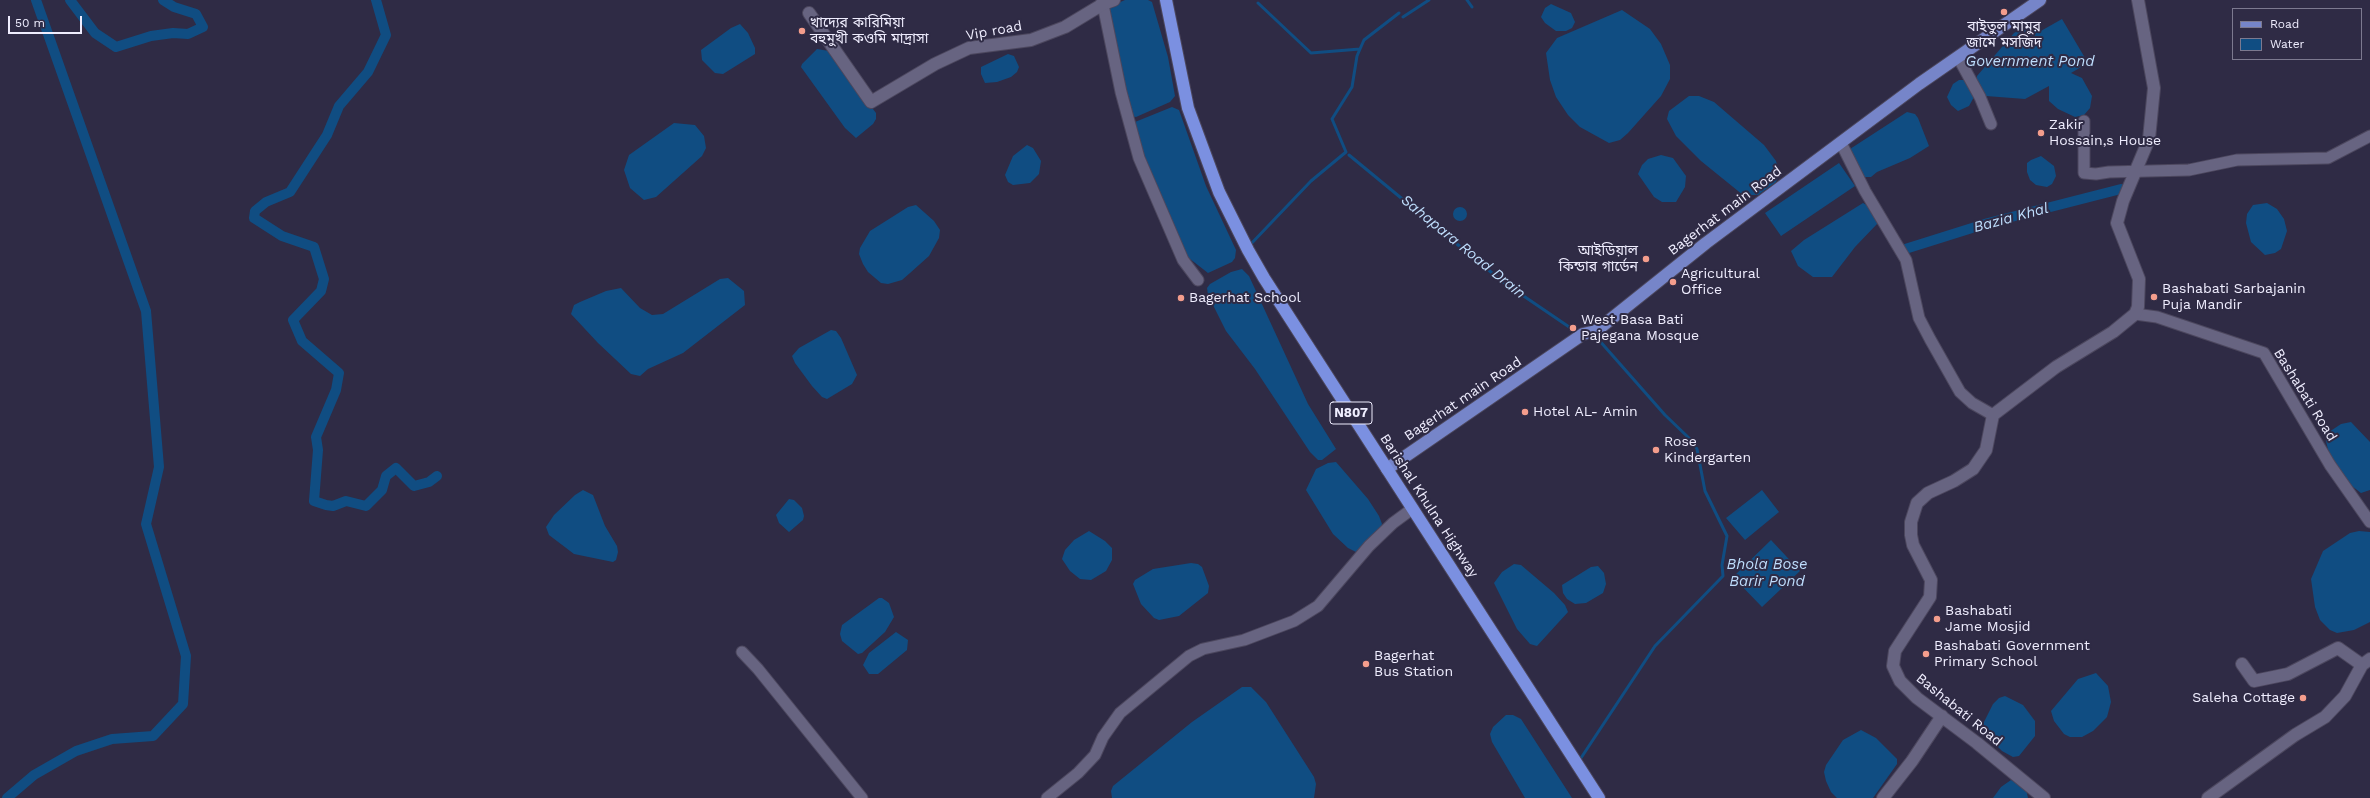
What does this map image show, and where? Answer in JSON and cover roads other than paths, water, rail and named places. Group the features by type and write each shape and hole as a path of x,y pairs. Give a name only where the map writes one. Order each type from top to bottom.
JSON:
{"highway":[{"name":"Barishal Khulna Highway","path":"1166,0 1188,108 1219,192 1264,278 1599,798"}],"main road":[{"name":"Bagerhat main Road","path":"1387,469 1583,334 1596,331 1706,243 1841,142 1958,57 2040,0"}],"street":[{"path":"1841,142 1865,191 1906,260 1919,318 1930,339 1960,392 1972,403 1993,415 2056,367 2101,341 2135,314 2138,307 2139,279 2117,223 2122,201 2149,139 2154,88 2138,0"},
{"path":"1106,1 1120,92 1139,158 1182,260 1198,280"},
{"name":"Vip road","path":"809,13 871,102 929,67 969,48 1031,40 1065,28 1106,1"},
{"path":"1958,57 1980,97 1991,124"},
{"path":"2084,121 2084,173 2096,174 2133,175 2189,170 2237,160 2328,158 2370,136"},
{"name":"Bashabati Road","path":"2135,314 2157,317 2264,353 2330,465 2370,522"},
{"name":"Bashabati Road","path":"1993,415 1986,450 1973,469 1954,481 1928,493 1917,503 1911,522 1913,545 1931,580 1930,597 1895,651 1893,666 1900,681 1917,698 1942,716 2044,798"},
{"path":"1047,798 1078,774 1096,755 1103,737 1120,713 1189,656 1203,649 1244,640 1294,621 1318,606 1369,546 1393,523 1412,509"},
{"path":"2208,798 2294,735 2325,717 2345,696 2366,662 2338,648 2288,674 2254,681 2242,664"},
{"path":"742,652 758,668 862,798"},
{"path":"1883,798 1942,716"}],"water":[{"path":"1125,0 1148,0 1152,2 1168,57 1175,96 1170,102 1136,117 1130,116 1106,12 1111,6"},
{"path":"1551,4 1571,13 1575,22 1572,28 1566,31 1556,31 1545,23 1541,17 1545,8"},
{"path":"1622,10 1650,29 1661,44 1670,65 1670,79 1661,96 1628,133 1620,140 1609,143 1580,127 1568,115 1556,97 1550,80 1546,53 1557,38"},
{"name":"Government Pond","path":"2062,19 2088,63 2071,73 2082,78 2092,96 2090,108 2084,115 2075,117 2058,109 2049,101 2049,86 2025,99 1986,96 1977,81 1977,76 2014,33 2038,20 2039,32"},
{"path":"740,24 748,33 755,48 755,54 723,74 715,73 702,60 701,50 731,28"},
{"path":"817,49 829,51 876,113 876,119 873,124 856,138 845,128 801,67 802,64"},
{"path":"1008,54 1014,56 1019,67 1017,72 1011,77 997,82 985,83 981,74 981,67"},
{"path":"1959,80 1965,80 1974,97 1969,106 1958,111 1951,105 1947,97 1953,84"},
{"path":"1689,96 1699,96 1714,102 1764,145 1776,161 1779,173 1776,182 1758,195 1743,195 1701,161 1676,136 1667,119 1669,111"},
{"path":"1172,107 1179,110 1206,186 1236,250 1235,258 1232,262 1208,273 1185,255 1146,163 1135,122"},
{"path":"1907,112 1915,114 1918,118 1929,146 1910,158 1877,172 1871,177 1863,177 1850,154 1850,149"},
{"path":"674,123 695,125 704,136 706,148 702,156 656,197 644,200 630,188 624,170 629,155"},
{"path":"1027,145 1033,148 1041,161 1039,174 1030,183 1013,185 1008,182 1005,175 1013,156"},
{"path":"1661,155 1673,158 1686,176 1685,187 1676,202 1662,202 1654,197 1638,174 1642,165 1648,159"},
{"path":"2041,156 2054,166 2056,176 2052,184 2047,187 2036,185 2030,180 2027,172 2027,163"},
{"path":"1839,163 1855,186 1781,236 1765,213"},
{"path":"1863,203 1874,209 1879,218 1877,224 1855,247 1832,277 1813,277 1798,266 1791,251 1804,240"},
{"path":"2267,203 2277,209 2284,219 2287,231 2281,249 2275,253 2265,255 2251,242 2246,223 2247,214 2253,205"},
{"path":"916,205 934,221 940,230 939,238 929,256 902,280 888,284 881,283 868,272 863,264 859,254 860,248 870,231 908,207"},
{"path":"1457,207 1463,207 1467,211 1467,217 1463,221 1457,221 1453,217 1453,211"},
{"path":"1242,269 1249,276 1308,404 1336,449 1322,460 1318,460 1310,452 1255,369 1226,331 1208,295 1207,288 1210,284 1231,272"},
{"path":"728,278 744,291 745,305 683,353 648,369 640,376 631,374 598,343 571,314 574,305 606,291 621,288 640,308 652,315 663,314 720,279"},
{"path":"831,330 836,331 841,338 857,375 852,384 827,399 822,397 812,386 795,363 792,356 799,348"},
{"path":"2351,422 2370,442 2370,490 2361,493 2348,483 2331,462 2326,441 2329,432 2341,424"},
{"path":"1336,462 1368,499 1379,516 1382,524 1380,530 1362,550 1356,552 1348,548 1333,534 1306,490 1316,469 1328,463"},
{"path":"583,490 593,495 605,526 617,546 618,552 616,560 613,562 574,554 549,535 546,527 554,515 575,495"},
{"path":"1762,490 1779,512 1745,540 1726,518"},
{"path":"789,499 794,500 802,508 804,516 803,520 789,532 779,523 776,515"},
{"path":"1089,531 1105,541 1112,548 1112,560 1106,571 1091,580 1080,579 1070,571 1062,559 1065,550 1074,540"},
{"path":"2359,531 2370,532 2370,622 2354,630 2337,633 2330,630 2320,620 2315,607 2311,579 2323,551 2350,533"},
{"name":"Bhola Bose Barir Pond","path":"1771,540 1800,571 1762,607 1733,577"},
{"path":"1191,563 1198,564 1202,567 1209,586 1208,593 1179,616 1159,620 1154,618 1141,604 1133,584 1135,580 1153,569"},
{"path":"1514,564 1521,565 1554,593 1565,605 1568,612 1537,646 1530,644 1517,629 1494,583 1502,572"},
{"path":"1598,566 1604,573 1606,584 1603,593 1586,603 1575,604 1567,599 1563,593 1562,585 1591,567"},
{"path":"879,598 882,598 889,603 894,617 885,632 862,653 858,654 842,641 840,634 842,625"},
{"path":"896,632 908,640 907,650 878,674 869,674 863,665 869,653"},
{"path":"2096,673 2108,686 2111,702 2107,717 2093,731 2082,737 2070,737 2064,734 2054,721 2051,711 2078,679"},
{"path":"1242,687 1251,687 1266,702 1314,777 1316,784 1314,798 1112,798 1111,791 1113,786 1192,722"},
{"path":"2005,696 2023,705 2035,721 2035,736 2019,756 2013,757 2002,751 1984,733 1983,724 1993,704 1999,698"},
{"path":"1506,715 1513,715 1521,719 1572,798 1525,798 1492,742 1490,734 1493,727"},
{"path":"1861,730 1876,738 1897,759 1897,764 1873,798 1837,798 1831,792 1826,781 1824,772 1826,765 1843,740"},
{"path":"2011,780 2020,784 2026,789 2028,798 1993,798 2001,787"}],"waterway":[{"path":"7,798 34,775 76,751 112,739 153,736 183,704 186,656 146,524 159,467 146,311 36,0"},
{"path":"70,0 95,33 116,47 151,36 173,33 188,34 203,27 196,14 174,7 163,0"},
{"path":"376,0 386,35 368,72 339,106 327,135 290,192 266,202 255,211 254,218 282,236 314,247 324,279 321,291 293,320 302,341 339,373 336,390 316,437 318,450 314,501 333,506 346,501 366,506 382,490 386,476 396,468 414,486 429,482 437,476"},
{"name":"Sahapara Road Drain","path":"1403,17 1429,0"},
{"name":"Sahapara Road Drain","path":"1467,0 1472,7"},
{"name":"Sahapara Road Drain","path":"1249,246 1311,181 1346,152 1332,119 1352,87 1357,56 1360,49 1311,53 1258,3"},
{"name":"Sahapara Road Drain","path":"1360,49 1364,40 1399,13"},
{"name":"Sahapara Road Drain","path":"1349,155 1503,282 1578,333"},
{"name":"Bazia Khal","path":"1902,250 1988,223 2121,189"},
{"path":"1579,761 1655,646 1723,576 1722,565 1727,536 1705,491 1697,449 1690,439 1665,415 1598,339"}],"place":[{"name":"বাইতুল মামুর জামে মসজিদ","path":"2004,12"},
{"name":"খাদ্যের কারিমিয়া বহুমুখী কওমি মাদ্রাসা","path":"802,31"},
{"name":"Zakir Hossain,s House","path":"2041,133"},
{"name":"আইডিয়াল কিন্ডার গার্ডেন","path":"1646,259"},
{"name":"Agricultural Office","path":"1673,282"},
{"name":"Bashabati Sarbajanin Puja Mandir","path":"2154,297"},
{"name":"Bagerhat School","path":"1181,298"},
{"name":"West Basa Bati Pajegana Mosque","path":"1573,328"},
{"name":"Hotel AL- Amin","path":"1525,412"},
{"name":"Rose Kindergarten","path":"1656,450"},
{"name":"Bashabati Jame Mosjid","path":"1937,619"},
{"name":"Bashabati Government Primary School","path":"1926,654"},
{"name":"Bagerhat Bus Station","path":"1366,664"},
{"name":"Saleha Cottage","path":"2303,698"}]}
